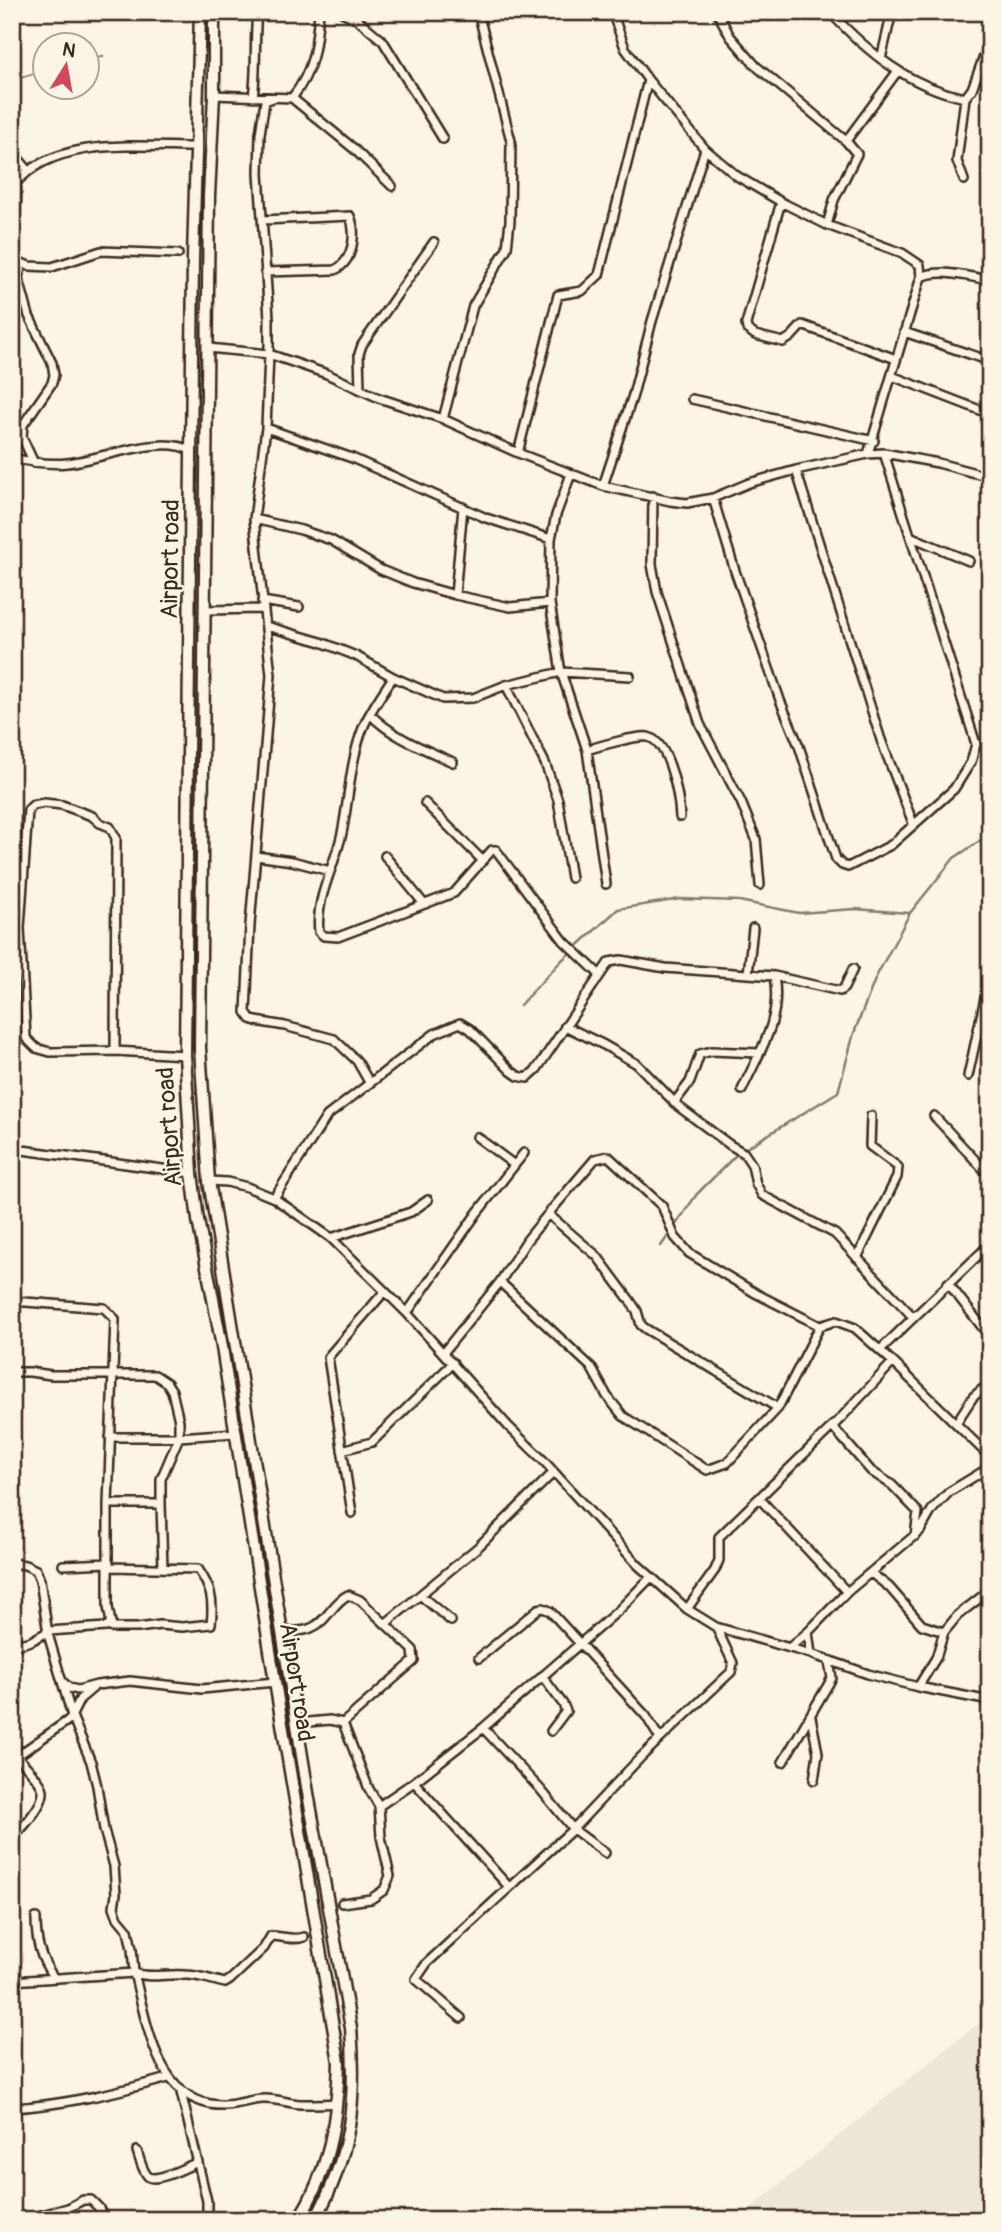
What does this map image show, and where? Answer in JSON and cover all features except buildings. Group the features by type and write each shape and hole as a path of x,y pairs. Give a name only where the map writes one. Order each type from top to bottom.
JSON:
{"main road":[{"name":"Airport road","path":"200,12 194,225 185,1055 192,1173 198,1220 221,1341 339,2062 335,2126 321,2176 298,2220"},
{"name":"Airport road","path":"214,12 209,225 200,1048 209,1181 305,1772 351,2028 353,2105 335,2180 315,2220"},
{"path":"194,225 209,225"},
{"path":"188,799 202,798"},
{"path":"221,1341 235,1339"},
{"path":"290,1774 305,1772"}],"street":[{"path":"253,97 257,12"},
{"path":"292,98 304,82 315,53 319,12"},
{"path":"342,12 357,19 383,41 443,139"},
{"path":"443,419 473,306 507,248 510,221 511,141 478,12"},
{"path":"612,12 625,48 648,80 705,149 737,176 827,225 902,253 920,265 921,277 868,454"},
{"path":"717,12 730,36 756,66 846,141 857,154 834,200 827,225"},
{"path":"830,12 858,42 897,72 943,93 965,98"},
{"path":"881,59 892,12"},
{"path":"964,180 957,161 965,98 972,89 990,40"},
{"path":"846,141 897,72"},
{"path":"518,453 558,295 582,290 599,275 648,80"},
{"path":"214,95 292,98 353,148 392,186"},
{"path":"273,98 265,102 260,134 259,174 269,354 267,428 254,519 271,675 248,952 246,1012 256,1021 334,1039 356,1061 369,1082"},
{"path":"12,146 28,170"},
{"path":"34,463 22,437 23,425 52,383 54,375 52,363 29,316 18,276 21,269 16,260 18,201 14,185 28,170 49,158 71,152 100,148 196,146"},
{"path":"603,486 633,395 652,321 705,149"},
{"path":"781,202 746,324 747,329 755,335 783,342 792,337 802,325 896,359"},
{"path":"263,220 350,216 353,223 351,255 345,265 335,270 265,272"},
{"path":"360,389 359,354 362,345 435,242"},
{"path":"16,260 29,266 52,267 102,251 178,254"},
{"path":"921,277 945,273 990,280"},
{"path":"904,332 990,361"},
{"path":"208,348 269,354 327,374 379,398 443,419 518,453 603,486 687,503 713,498 796,470 868,454 884,453 938,463 990,477"},
{"path":"892,376 990,414"},
{"path":"692,399 874,441"},
{"path":"267,428 352,458 486,517 551,539"},
{"path":"12,458 34,463 64,464 171,444 186,447 191,451"},
{"path":"713,498 735,571 799,746 836,859 848,867 891,845 954,789 971,762 976,744 884,453"},
{"path":"796,470 881,740 913,823"},
{"path":"571,474 556,515 551,539 550,603 561,672 587,750 606,884"},
{"path":"653,496 652,564 657,592 700,724 741,802 756,839 760,885"},
{"path":"455,595 463,507"},
{"path":"254,519 331,540 381,569 413,583 455,595 510,607 550,603"},
{"path":"912,537 970,561"},
{"path":"206,610 263,605 299,607"},
{"path":"267,626 356,656 393,677 443,699 473,698 506,685 561,672 629,676"},
{"path":"393,677 362,729 342,833 318,919 319,932 324,936 338,937 454,892 482,860 492,850 496,850 564,941 600,975"},
{"path":"506,685 545,763 554,788 571,878"},
{"path":"370,714 412,744 453,762"},
{"path":"587,750 645,736 655,741 674,773 680,817"},
{"path":"425,803 482,860"},
{"path":"115,1051 116,838 110,827 92,816 62,805 33,805 28,810 20,928 26,1038 36,1048 50,1052 115,1051 185,1055"},
{"path":"256,856 292,861 330,871"},
{"path":"385,856 424,904"},
{"path":"748,974 753,928"},
{"path":"274,1198 327,1116 434,1034 460,1023 470,1029 511,1071 527,1078 537,1069 609,962 621,960 665,968 774,976 840,991 853,969"},
{"path":"968,1076 990,975"},
{"path":"742,1090 766,1041 776,1013 777,992 774,976"},
{"path":"565,1026 637,1063 674,1103 744,1153 752,1165 756,1184 762,1195 835,1234 912,1317"},
{"path":"674,1103 690,1082 700,1054 712,1051 759,1053"},
{"path":"857,1258 897,1177 898,1167 870,1146 871,1116"},
{"path":"934,1116 990,1176"},
{"path":"478,1137 513,1164"},
{"path":"15,1150 192,1173"},
{"path":"407,1313 513,1164 524,1153"},
{"path":"443,1353 500,1282 527,1240 548,1214 595,1159 608,1156 662,1206 675,1237 689,1253 757,1294 820,1326 836,1321 855,1328 990,1457"},
{"path":"209,1181 247,1187 274,1198 331,1238 407,1313 638,1565 687,1609 716,1627 811,1654 829,1662 918,1687 990,1701"},
{"path":"331,1238 411,1212 428,1200"},
{"path":"548,1214 597,1256 637,1311 641,1325 778,1408"},
{"path":"880,1350 990,1244"},
{"path":"500,1282 591,1367 615,1408 623,1416 707,1470 727,1464 778,1408 820,1326"},
{"path":"948,1283 990,1337"},
{"path":"352,1513 328,1357 385,1291"},
{"path":"12,1301 104,1308 114,1319 108,1504 110,1625 49,1632 12,1646"},
{"path":"687,1609 715,1570 719,1560 719,1537 893,1362"},
{"path":"342,1450 372,1442 453,1363"},
{"path":"12,1372 51,1375 155,1375 167,1382 172,1391 179,1421 179,1437 161,1479 163,1568"},
{"path":"956,1423 973,1396 990,1383"},
{"path":"832,1426 872,1471 892,1485 918,1512 915,1536"},
{"path":"110,1437 179,1437 235,1433"},
{"path":"789,1648 847,1592 915,1536 932,1510 949,1492 990,1467"},
{"path":"385,1624 478,1547 554,1473"},
{"path":"759,1498 847,1592"},
{"path":"108,1504 161,1504"},
{"path":"12,1563 36,1570 40,1580 49,1632 62,1681 97,1786 104,1830 114,1866 114,1907 118,1918 128,1930 134,1973 152,2040 168,2078 193,2099 209,2104 231,2106 262,2099 299,2104 337,2103"},
{"path":"63,1565 198,1569 210,1586 211,1624 182,1628 160,1625 112,1628 110,1620"},
{"path":"871,1573 889,1587 922,1625 944,1632"},
{"path":"379,1806 483,1728 580,1645 651,1577"},
{"path":"918,1687 936,1658 944,1632 958,1615 990,1590"},
{"path":"284,1632 311,1629 323,1620 339,1599 348,1595 360,1600 413,1650 414,1661 342,1723"},
{"path":"420,1595 451,1622"},
{"path":"480,1658 538,1609 550,1611 646,1716 660,1739"},
{"path":"461,2018 416,1979 426,1963 573,1829 733,1668 716,1627"},
{"path":"808,1632 811,1654"},
{"path":"783,1762 832,1678 829,1662"},
{"path":"542,1676 564,1704 566,1711 551,1731"},
{"path":"62,1681 69,1688 79,1690 130,1681 202,1689 275,1682"},
{"path":"12,1839 41,1803 44,1795 43,1788 15,1754 72,1716 80,1699 97,1685"},
{"path":"811,1717 817,1753 814,1780"},
{"path":"298,1723 330,1720 342,1723"},
{"path":"342,1723 369,1789 379,1806 381,1837 390,1876 384,1890 371,1899 342,1903"},
{"path":"483,1728 573,1829 605,1853"},
{"path":"414,1782 509,1887"},
{"path":"36,1918 39,1952 54,1978"},
{"path":"12,1981 134,1973 154,1977 189,1975 225,1983 264,1948 271,1936 285,1936 296,1940 304,1937"},
{"path":"12,2108 45,2106 168,2078"},
{"path":"179,2087 207,2201 207,2214 203,2220"},
{"path":"137,2151 148,2177 153,2178 166,2176 198,2162"},
{"path":"23,2220 68,2208 83,2200 91,2200 99,2208 104,2220"}],"shaded area":[{"path":"990,2014 990,2220 736,2220 901,2085"}],"waterway":[{"path":"12,80 32,74"},
{"path":"661,1246 697,1194 738,1153 838,1092 854,1033 876,977 910,913 954,858 990,834"},
{"path":"520,1005 561,961 618,909 680,899 739,901 799,913 855,909 909,913"}]}
